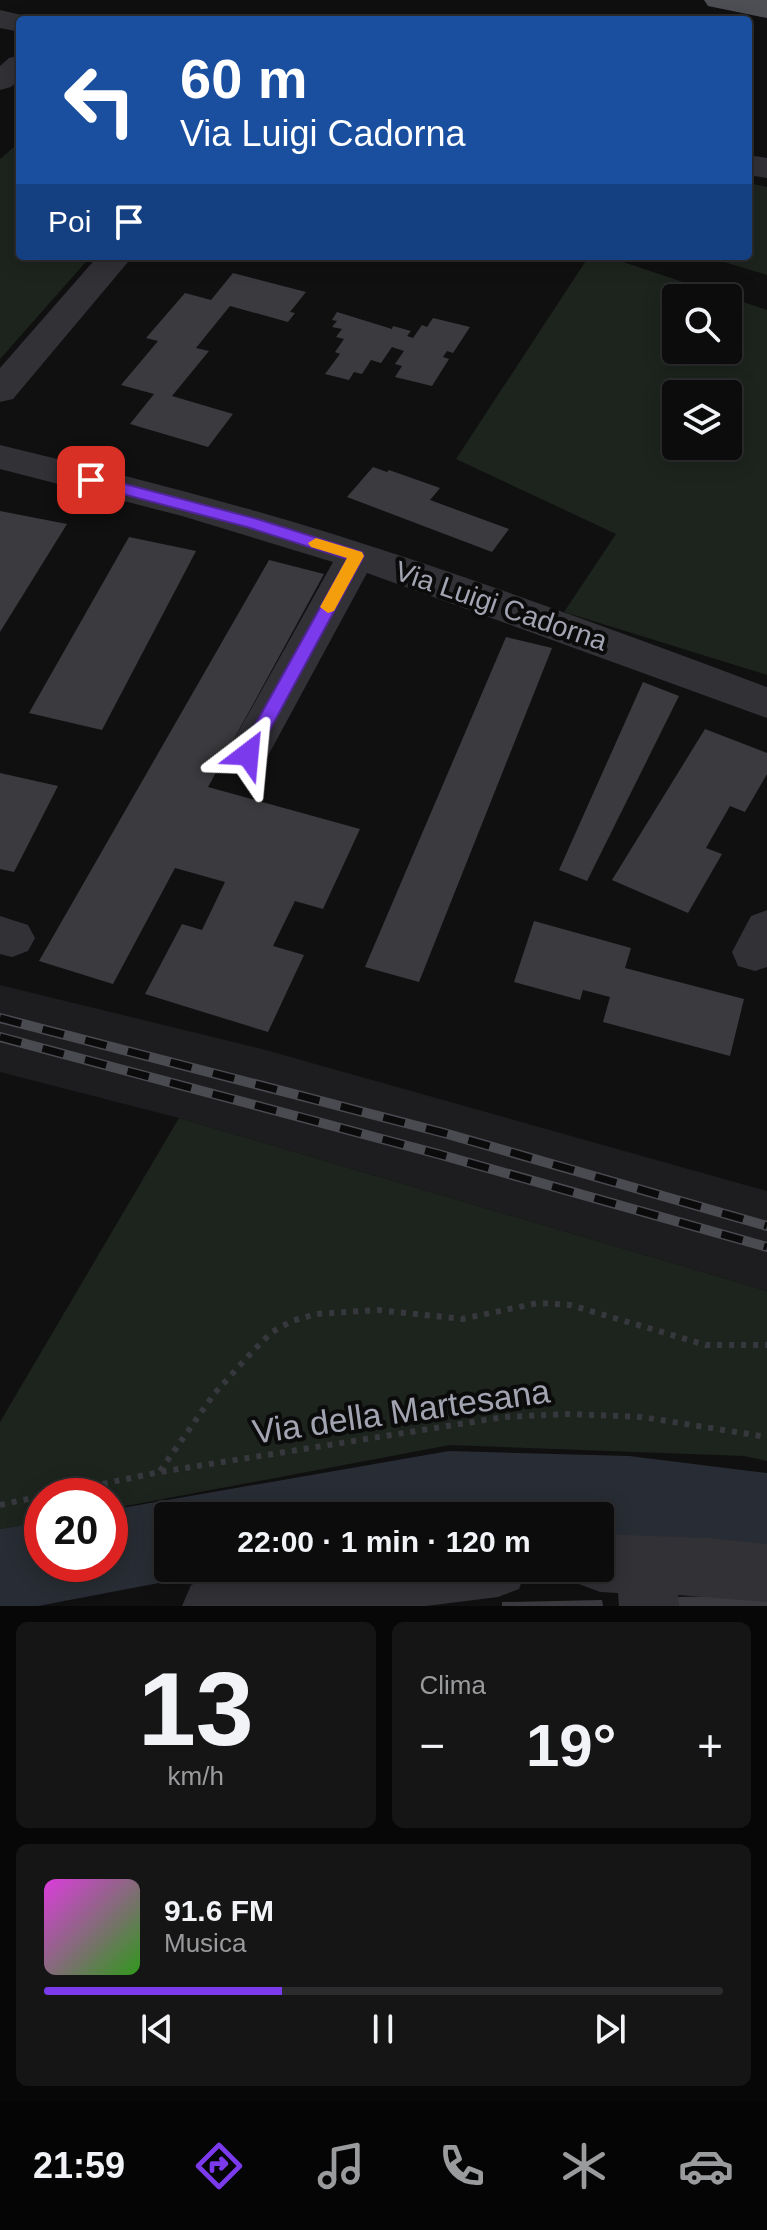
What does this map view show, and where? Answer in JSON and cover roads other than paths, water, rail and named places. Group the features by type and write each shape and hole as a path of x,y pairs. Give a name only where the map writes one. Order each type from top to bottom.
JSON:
{"main road":[{"path":"718,0 756,5"}],"street":[{"path":"0,81 16,67"},
{"path":"0,391 113,260"},
{"name":"Via Luigi Cadorna","path":"0,457 244,521 356,556 501,604 767,703"},
{"path":"248,754 356,556"},
{"path":"631,1578 767,1573"},
{"path":"240,1603 395,1582"}],"railway":[{"path":"0,1018 444,1133 767,1226"},
{"path":"0,1037 438,1154 767,1247"}]}
